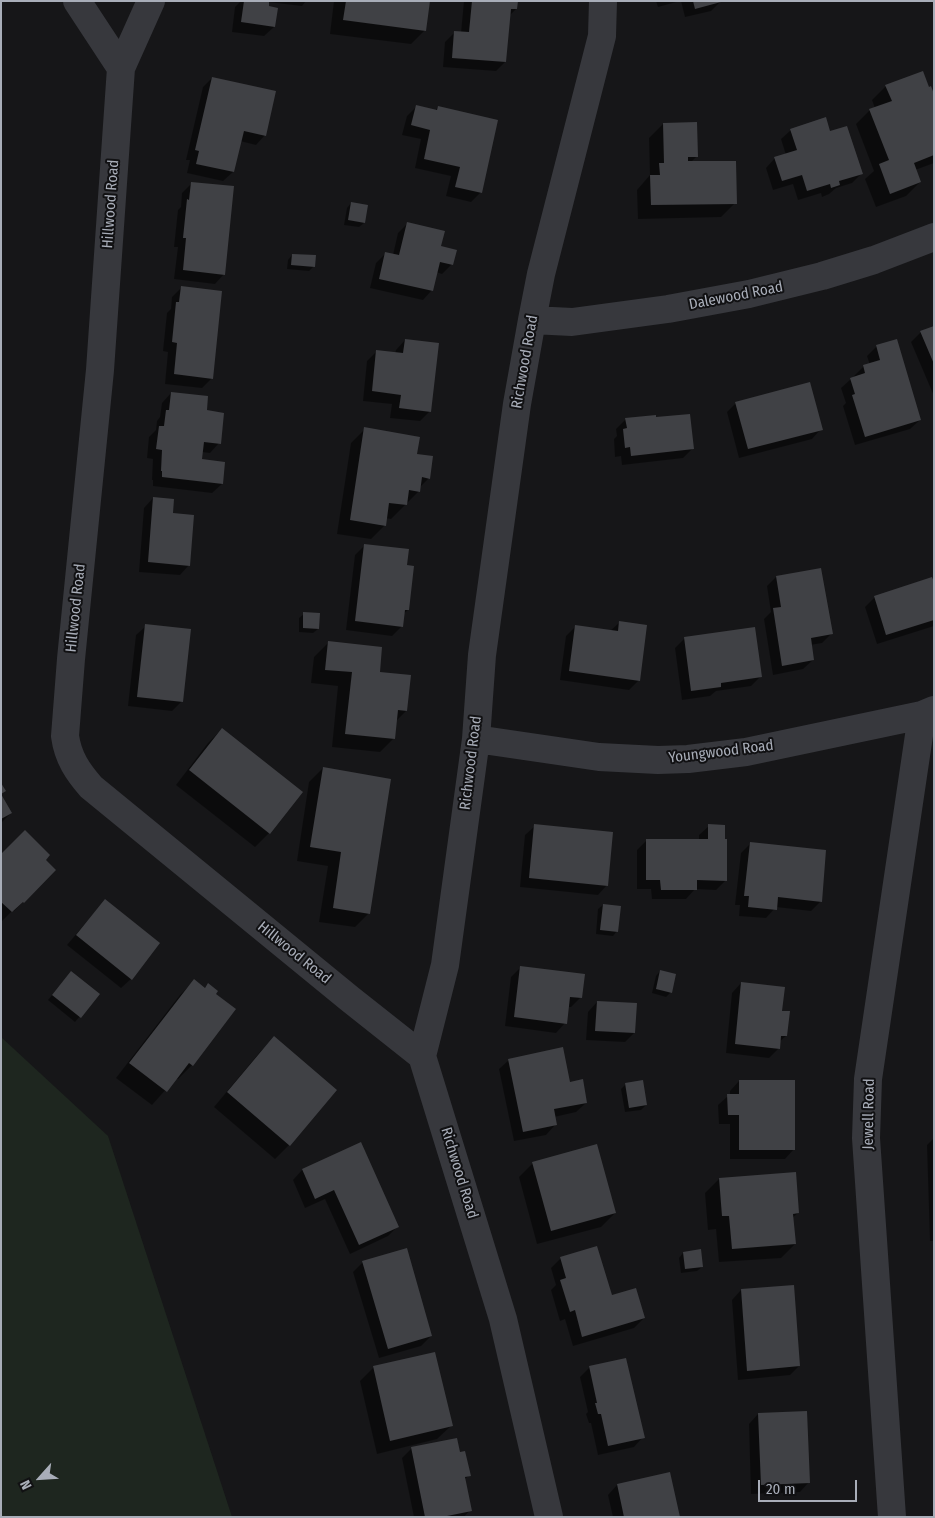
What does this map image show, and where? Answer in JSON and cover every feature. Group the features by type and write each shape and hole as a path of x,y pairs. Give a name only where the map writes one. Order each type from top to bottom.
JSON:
{"street":[{"path":"77,1 121,68"},
{"name":"Hillwood Road","path":"152,1 121,68 100,370 71,659 65,736 67,748 76,770 91,787 422,1056"},
{"name":"Richwood Road","path":"543,1511 503,1319 422,1056 445,965 476,739 482,655 517,404 541,274 597,60 602,36 603,1"},
{"name":"Dalewood Road","path":"532,320 572,322 668,309 749,294 822,276 874,260 934,236"},
{"name":"Youngwood Road","path":"476,739 599,756 658,760 688,759 746,752 928,712"},
{"name":"Jewell Road","path":"892,1517 866,1138 868,1079 928,712"}],"shaded area":[{"path":"1,1037 108,1136 232,1517 1,1517"}],"building":[{"path":"244,1 269,1 269,6 278,8 275,27 241,22"},
{"path":"346,1 430,1 426,31 343,20"},
{"path":"472,1 518,1 517,9 511,9 506,62 452,58 454,31 469,32"},
{"path":"693,1 721,1 721,2 695,9"},
{"path":"923,71 934,94 934,155 914,163 921,182 890,194 879,164 889,160 869,109 892,101 885,85"},
{"path":"212,77 276,91 266,136 244,131 234,172 196,164 199,151 195,150"},
{"path":"416,105 437,110 438,106 498,120 482,193 455,187 460,167 424,159 430,130 411,125"},
{"path":"826,117 830,131 847,126 863,174 839,181 840,185 831,188 830,184 807,191 802,175 782,181 774,157 797,150 790,129"},
{"path":"697,122 698,157 688,157 688,161 736,161 737,204 651,205 650,175 660,175 659,163 664,163 663,123"},
{"path":"191,182 234,186 225,275 183,270 186,238 183,238 187,199 189,200"},
{"path":"351,202 368,205 365,223 348,220"},
{"path":"407,222 445,231 441,246 457,250 453,265 440,262 433,291 379,279 385,252 399,255"},
{"path":"292,254 316,255 315,267 291,265"},
{"path":"181,286 222,291 213,379 174,374 177,343 172,342 176,302 179,302"},
{"path":"934,326 934,364 920,331"},
{"path":"405,339 439,343 431,412 399,408 401,395 372,391 376,350 403,353"},
{"path":"897,339 921,420 865,437 852,395 855,394 850,378 865,373 863,365 880,360 876,345"},
{"path":"810,382 823,430 748,449 735,402"},
{"path":"171,392 208,396 207,410 224,413 221,444 204,442 202,459 225,462 223,484 162,477 162,450 156,449 159,426 164,426 166,410 169,410"},
{"path":"690,414 694,449 631,456 630,447 625,448 623,429 627,428 625,418"},
{"path":"364,427 420,437 417,454 433,456 430,479 422,477 420,492 409,490 407,505 389,503 386,526 350,520"},
{"path":"153,497 174,499 173,513 194,515 190,566 148,562"},
{"path":"364,544 409,549 407,565 414,566 409,610 405,610 403,627 355,621"},
{"path":"821,568 833,634 811,638 814,660 782,666 773,608 781,607 776,576"},
{"path":"932,577 934,582 934,620 886,635 874,596"},
{"path":"303,612 320,613 319,629 303,628"},
{"path":"619,621 647,625 640,681 569,671 575,625 618,631"},
{"path":"145,624 191,629 183,702 137,697"},
{"path":"755,627 762,677 721,683 721,687 691,691 684,637"},
{"path":"328,641 382,647 380,672 411,675 407,711 398,710 395,739 345,734 352,672 325,670"},
{"path":"222,728 303,792 270,834 189,770"},
{"path":"323,767 391,779 370,914 333,908 341,852 310,847"},
{"path":"1,783 6,791 1,794"},
{"path":"1,794 12,813 1,819"},
{"path":"534,824 613,832 608,886 529,878"},
{"path":"708,824 725,825 727,881 697,880 697,890 661,890 660,880 646,880 646,839 708,839"},
{"path":"25,830 50,855 46,860 56,870 24,903 12,912 1,902 1,854"},
{"path":"750,842 826,850 822,902 778,897 777,910 748,907 749,896 744,896"},
{"path":"105,899 160,943 132,980 76,935"},
{"path":"603,904 621,906 618,932 600,930"},
{"path":"520,966 585,974 582,998 570,997 567,1024 514,1017"},
{"path":"660,970 676,974 672,993 656,989"},
{"path":"71,971 100,994 81,1018 52,995"},
{"path":"194,979 205,988 208,983 218,991 216,994 236,1009 193,1066 189,1063 167,1092 129,1063"},
{"path":"741,982 785,987 782,1011 790,1011 787,1036 781,1036 780,1049 735,1044"},
{"path":"597,1001 637,1003 635,1033 595,1031"},
{"path":"274,1036 337,1090 290,1146 227,1092"},
{"path":"563,1047 570,1082 583,1079 587,1103 554,1109 557,1125 523,1132 508,1059"},
{"path":"643,1080 647,1105 629,1108 625,1083"},
{"path":"739,1080 795,1080 795,1150 739,1150 739,1115 728,1115 727,1094 739,1094"},
{"path":"361,1142 399,1227 359,1245 334,1190 315,1199 302,1169"},
{"path":"597,1144 616,1213 551,1231 532,1162"},
{"path":"796,1172 799,1213 793,1214 796,1244 732,1249 729,1216 722,1216 719,1178"},
{"path":"597,1246 612,1295 636,1288 645,1318 582,1337 575,1310 570,1312 560,1280 566,1278 560,1257"},
{"path":"407,1248 432,1336 388,1349 362,1261"},
{"path":"701,1249 703,1267 685,1269 683,1252"},
{"path":"794,1285 800,1366 747,1371 741,1289"},
{"path":"435,1352 453,1426 390,1441 373,1366"},
{"path":"626,1358 645,1438 608,1446 601,1414 598,1414 595,1403 597,1403 589,1366"},
{"path":"807,1411 810,1483 761,1485 758,1413"},
{"path":"457,1438 460,1452 465,1451 471,1476 465,1477 472,1511 442,1517 425,1517 411,1447"},
{"path":"670,1472 680,1517 624,1517 617,1484"}]}
